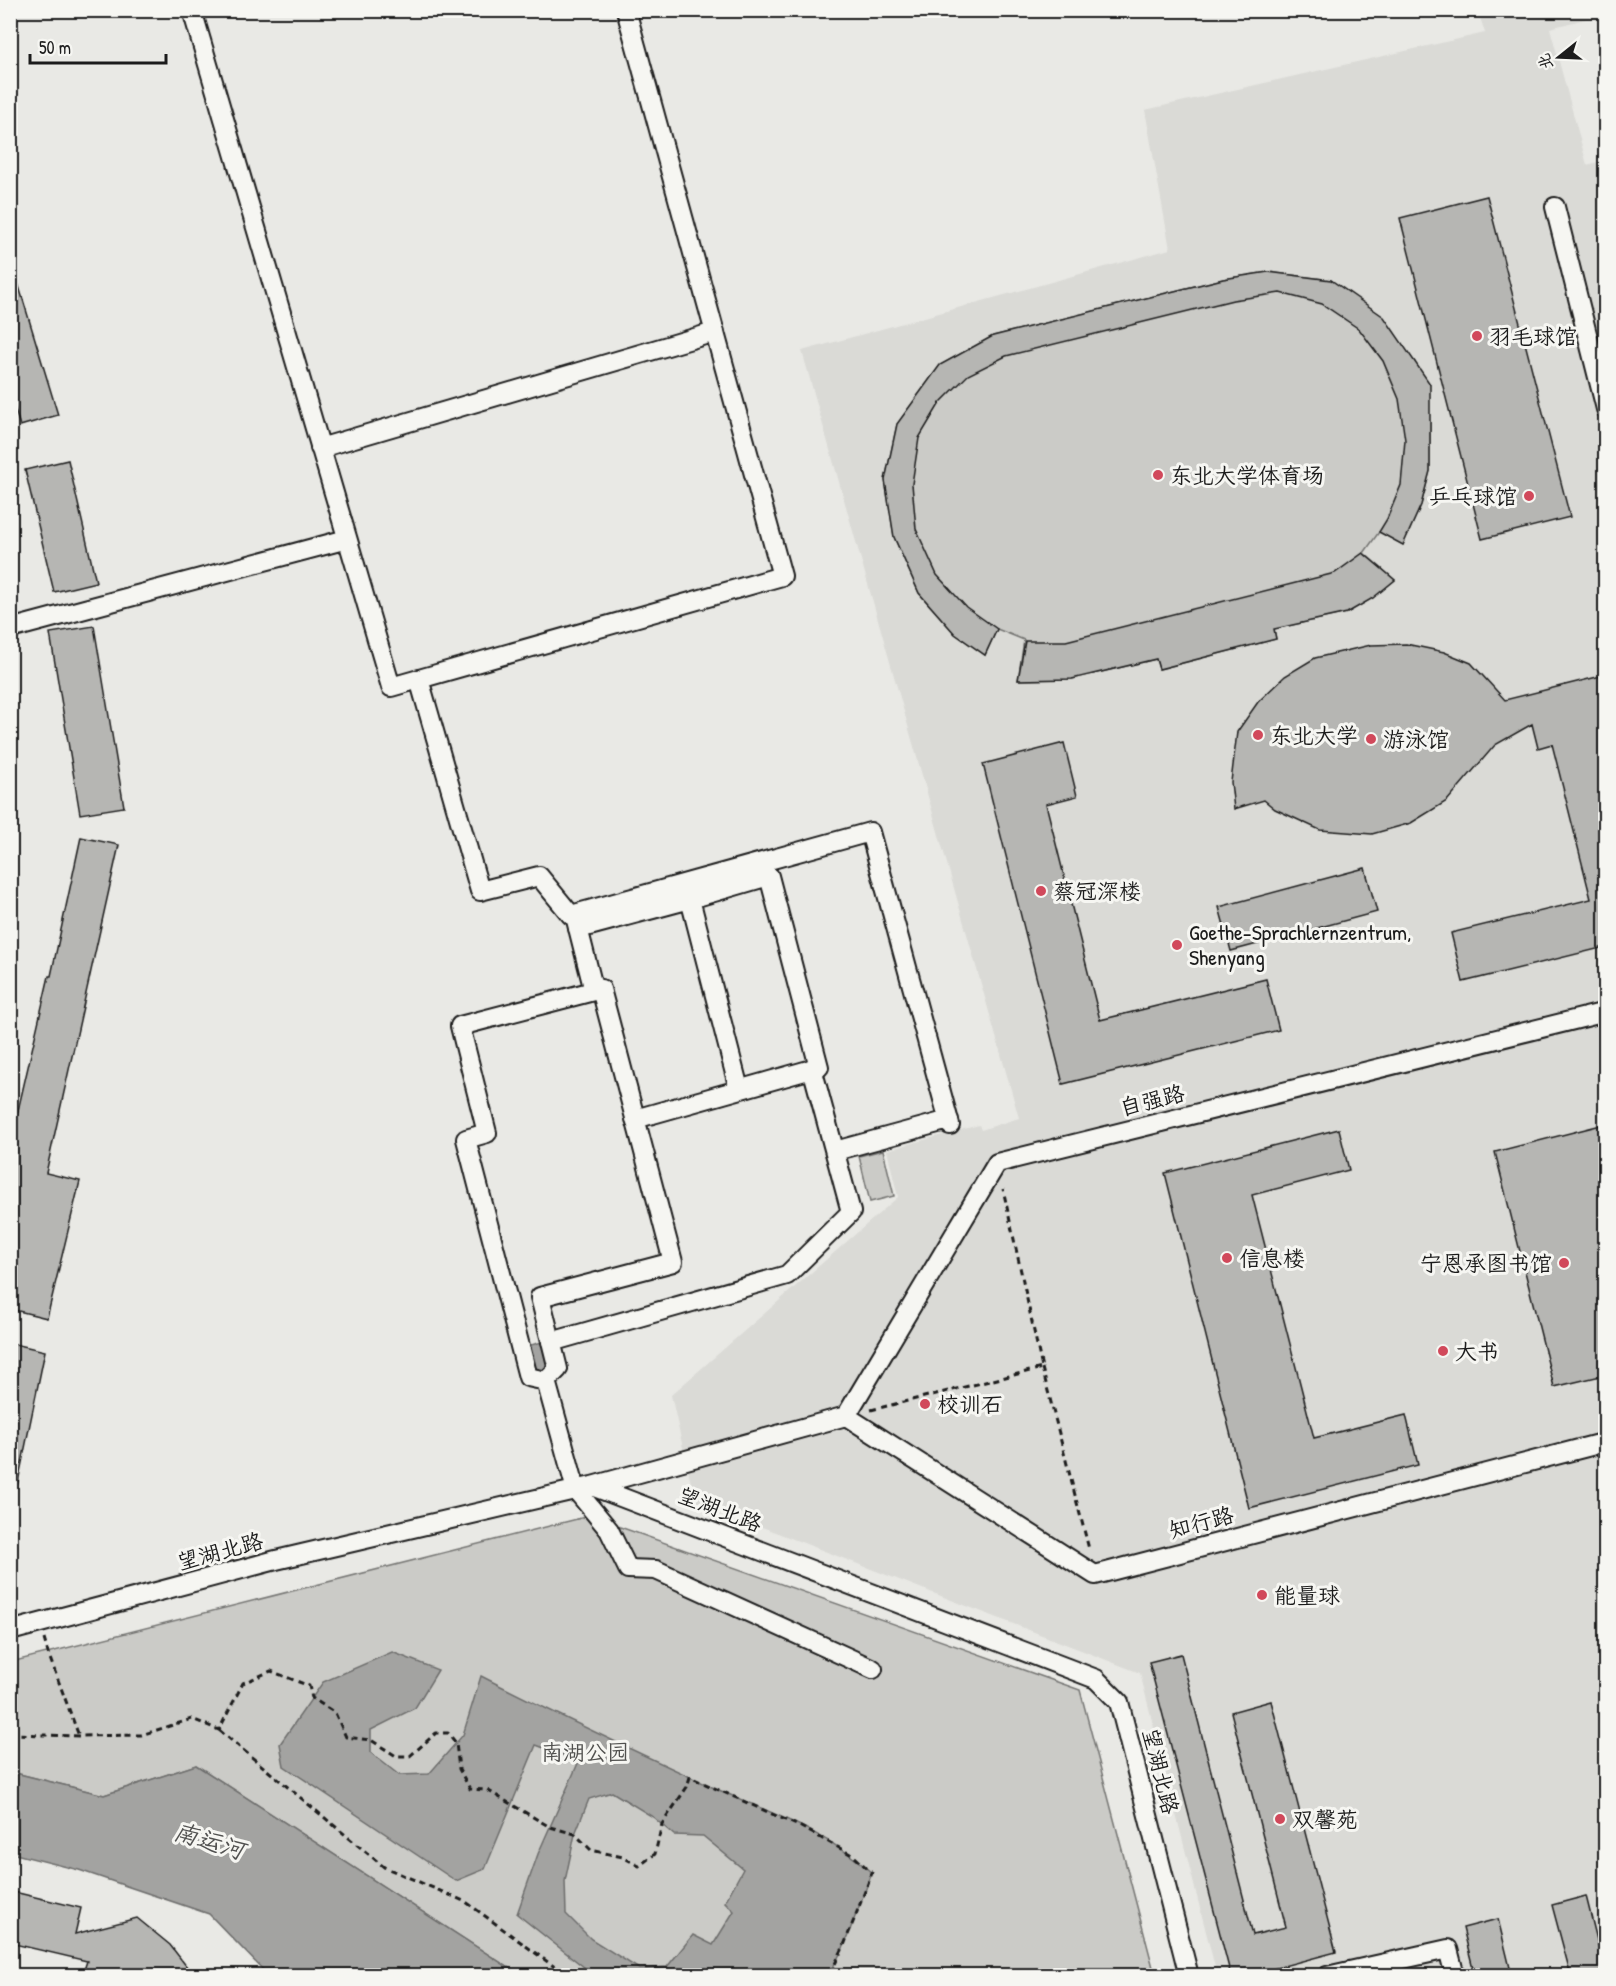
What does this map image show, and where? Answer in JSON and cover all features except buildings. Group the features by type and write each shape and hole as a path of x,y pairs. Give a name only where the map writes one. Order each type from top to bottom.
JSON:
{"street":[{"path":"192,10 391,687 782,576 626,10"},
{"path":"1555,207 1605,409"},
{"path":"320,448 715,332"},
{"path":"16,628 347,538"},
{"path":"419,679 480,891 539,876 576,922 594,991"},
{"path":"576,922 870,832 949,1122 835,1151"},
{"path":"576,922 690,899 769,876 819,1066 635,1119"},
{"path":"690,899 739,1089"},
{"path":"510,1304 673,1263 601,989 460,1026 487,1134 466,1139 528,1377 546,1381"},
{"name":"自强路","path":"997,1163 1605,1012"},
{"path":"551,1342 787,1275 851,1212 812,1068"},
{"path":"584,1488 846,1416 997,1163"},
{"path":"540,1297 558,1369 546,1381"},
{"path":"546,1381 584,1488 609,1530 628,1569 656,1570 873,1670"},
{"path":"846,1416 1095,1575"},
{"name":"知行路","path":"1095,1575 1605,1442"},
{"name":"望湖北路","path":"10,1631 276,1560 584,1488 1096,1679 1119,1702 1189,1976"},
{"path":"1327,1976 1448,1949 1455,1976"}],"path":[{"path":"10,581 16,628"},
{"path":"997,1163 1042,1368 1095,1575"},
{"path":"846,1416 1042,1368"},
{"path":"40,1623 48,1653 80,1736"},
{"path":"219,1730 243,1683 271,1671 309,1686 312,1698 335,1713 346,1737 371,1740 396,1756 410,1756 436,1732 448,1733 456,1743 459,1769 470,1789 487,1790 550,1827 575,1834 591,1850 623,1857 639,1866 655,1854 662,1824 687,1787 690,1777 801,1827 854,1856 872,1873 843,1948 829,1976"},
{"path":"10,1734 141,1735 192,1719 219,1730 384,1867 466,1902 567,1976"}],"shaded area":[{"name":"东北大学","path":"1478,11 1605,11 1605,14 1550,28 1587,165 1606,160 1605,1975 1217,1975 1140,1673 695,1501 671,1395 898,1197 887,1150 979,1125 981,1130 1019,1118 802,351 1170,249 1145,110 1485,33"}],"green space":[{"name":"东北大学体育场","path":"1268,272 1331,280 1415,362 1430,422 1430,471 1421,505 1403,545 1379,532 1364,553 1395,580 1373,598 1347,613 1274,629 1276,639 1159,669 1156,659 1072,679 1018,680 1024,640 997,629 985,655 955,634 919,593 894,537 885,480 897,424 940,365 993,336 1223,279"},
{"path":"883,1150 894,1196 870,1202 859,1156"},
{"name":"南湖公园","path":"589,1516 1080,1690 1155,1975 520,1975 196,1765 104,1795 11,1772 11,1662"}],"water":[{"path":"542,1342 547,1345 548,1370 535,1374 527,1346"},
{"path":"392,1652 438,1670 415,1708 371,1730 371,1753 399,1775 429,1774 463,1735 481,1676 538,1705 816,1834 872,1873 843,1948 829,1975 594,1975 517,1914 538,1854 579,1761 536,1745 485,1869 456,1881 284,1766 280,1744 323,1682","holes":["612,1792 653,1817 674,1835 703,1836 743,1869 725,1902 734,1911 713,1945 693,1935 667,1967 639,1969 591,1939 566,1914 565,1881 575,1834 589,1799"]},
{"name":"南运河","path":"196,1765 520,1975 268,1975 209,1914 79,1870 11,1853 11,1772 104,1795"}],"place":[{"name":"羽毛球馆","path":"1477,336"},
{"name":"东北大学体育场","path":"1158,475"},
{"name":"乒乓球馆","path":"1529,496"},
{"name":"东北大学","path":"1258,735"},
{"name":"游泳馆","path":"1371,739"},
{"name":"蔡冠深楼","path":"1041,891"},
{"name":"Goethe-Sprachlernzentrum, Shenyang","path":"1177,945"},
{"name":"信息楼","path":"1227,1258"},
{"name":"宁恩承图书馆","path":"1564,1263"},
{"name":"大书","path":"1443,1351"},
{"name":"校训石","path":"925,1404"},
{"name":"能量球","path":"1262,1595"},
{"name":"双馨苑","path":"1280,1819"}]}
